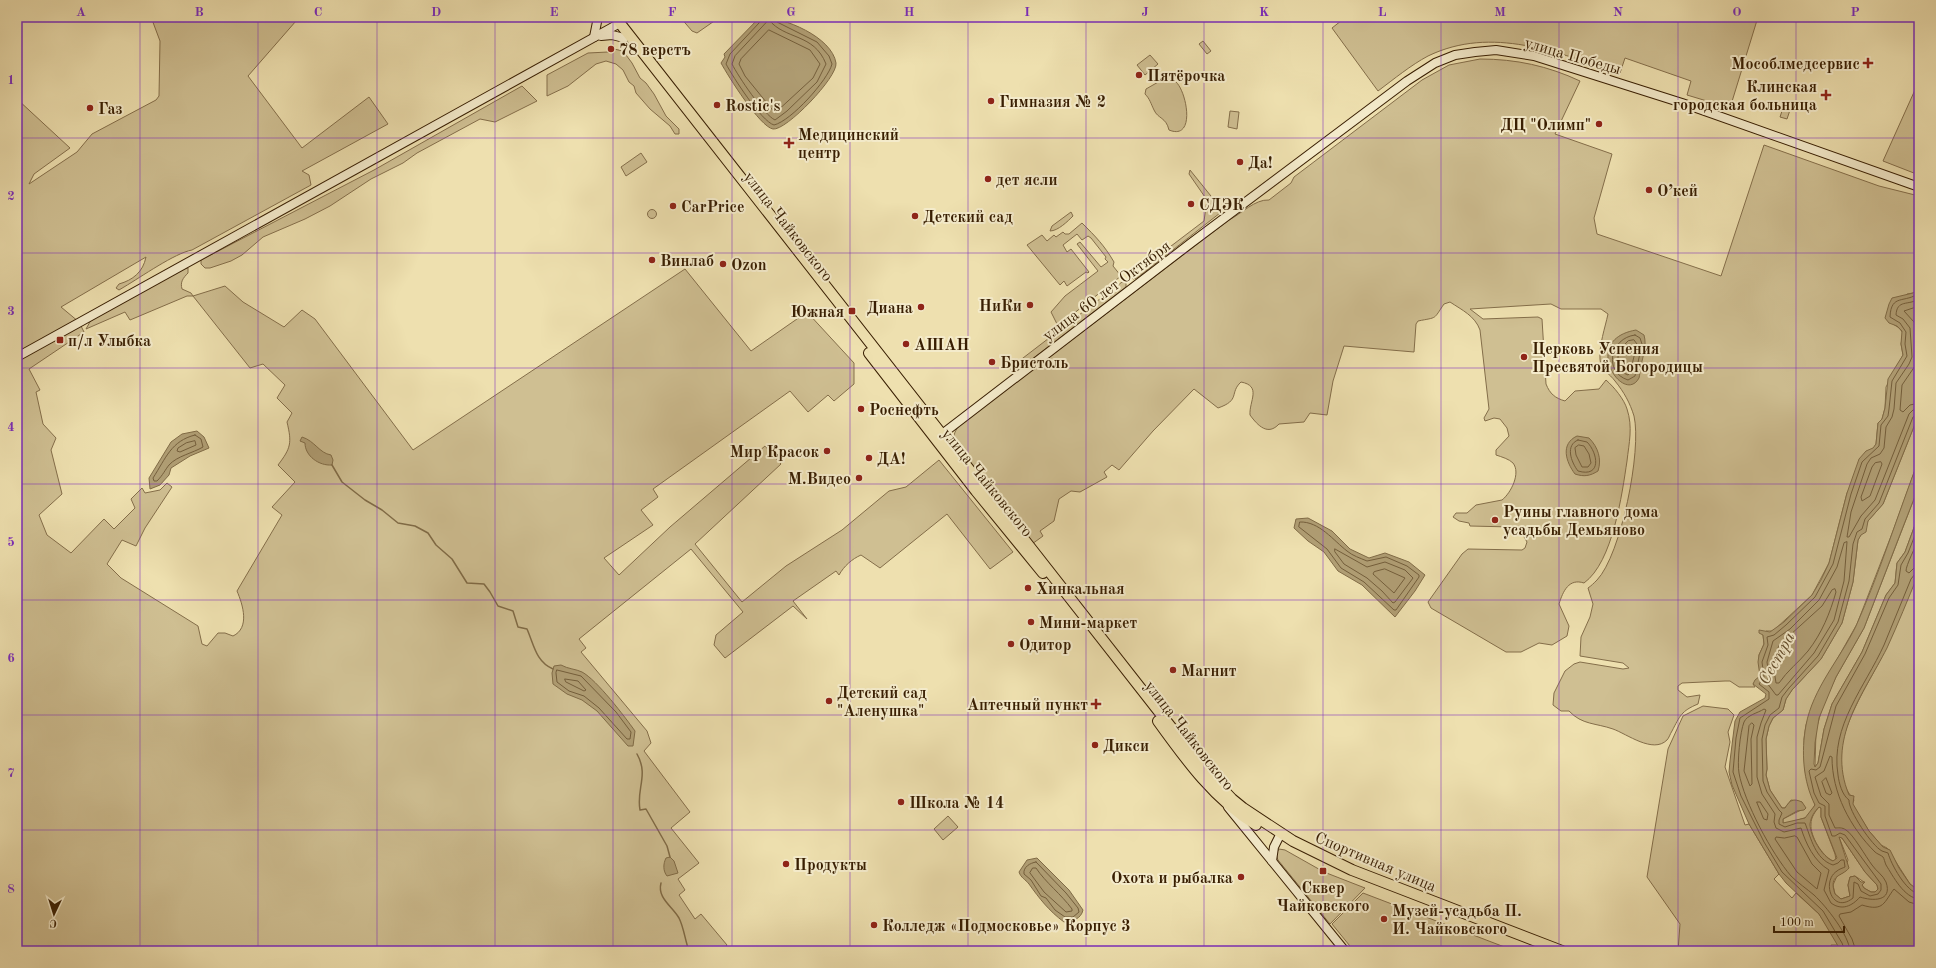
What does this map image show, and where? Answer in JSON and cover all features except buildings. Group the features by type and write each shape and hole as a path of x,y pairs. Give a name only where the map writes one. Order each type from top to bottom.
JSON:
{"highway":[{"path":"608,17 617,22"},
{"name":"улица Чайковского","path":"617,22 624,38 938,437 1196,759 1232,799"},
{"name":"улица Чайковского","path":"617,22 938,437 1018,543 1054,586 1173,741 1219,796"},
{"name":"Спортивная улица","path":"1219,796 1241,816 1279,836 1326,864 1351,876 1547,951"},
{"name":"Спортивная улица","path":"1232,799 1279,836 1352,870 1562,951"}],"street":[{"path":"594,37 598,17"},
{"path":"17,357 594,37 617,22"},
{"path":"594,37 608,34 624,38"},
{"name":"улица Победы","path":"1230,213 1427,68 1454,56 1484,51 1520,53 1561,63 1682,103 1919,187"},
{"name":"улица 60 лет Октября","path":"938,437 1230,213"},
{"name":"улица Чайковского","path":"1219,796 1345,951"},
{"path":"1272,862 1274,846 1279,836"}],"shaded area":[{"path":"151,17 294,17 296,21 248,76 302,148 369,97 388,124 302,171 309,175 311,185 192,250 167,260 119,290 116,288 119,284 137,275 145,262 146,257 61,307 79,322 84,332 29,369 40,390 36,392 43,424 56,438 51,450 62,494 39,515 47,535 71,553 104,519 114,529 135,508 131,499 142,488 145,493 160,490 167,483 172,487 145,528 136,546 122,540 107,564 121,578 198,626 202,644 207,646 218,633 225,633 233,636 242,628 244,616 237,591 282,515 272,507 295,482 278,465 286,454 290,440 287,422 292,413 277,398 285,385 263,364 250,368 193,296 225,286 243,302 284,327 302,310 315,319 413,450 685,269 751,351 807,312 854,363 854,384 834,401 828,395 808,412 790,391 653,489 658,497 641,510 653,525 604,558 619,575 670,527 765,446 781,464 695,544 742,602 786,566 842,530 889,491 906,487 939,460 1013,552 990,569 947,514 880,568 861,555 854,559 839,575 836,571 793,601 807,619 793,606 725,658 714,645 716,635 743,612 691,549 579,639 586,648 581,652 647,731 651,743 644,751 690,812 671,828 699,863 678,879 685,890 679,895 695,919 701,914 727,945 723,951 17,951 17,99 70,148 34,174 29,184 77,152 92,134 156,100 159,96 160,41"},
{"path":"680,17 720,17 697,33 692,31"},
{"path":"1346,17 1758,17 1730,108 1687,95 1691,81 1625,58 1620,73 1549,51 1525,45 1501,42 1476,43 1452,47 1428,56 1378,91 1332,28"},
{"path":"1203,41 1211,51 1207,54 1199,44"},
{"path":"614,49 623,51 632,63 640,78 646,83 654,94 666,116 679,129 679,134 675,134 670,126 650,109 636,93 634,86 629,82 623,70 616,64 606,61 596,64 568,86 547,96 547,75 588,53 608,52"},
{"path":"1150,55 1158,64 1145,75 1137,65"},
{"path":"1480,59 1506,60 1532,64 1556,71 1580,81 1555,134 1612,154 1594,218 1597,234 1721,276 1764,145 1879,186 1919,196 1919,288 1913,293 1907,294 1893,324 1903,333 1901,344 1903,355 1886,387 1885,408 1882,419 1878,423 1876,444 1847,493 1829,563 1812,595 1773,631 1766,631 1763,635 1764,644 1759,655 1760,676 1753,684 1755,687 1739,687 1730,681 1682,683 1678,686 1678,690 1687,697 1700,695 1698,704 1682,714 1668,739 1661,744 1655,745 1640,742 1613,729 1579,719 1569,711 1561,711 1553,705 1554,693 1565,671 1574,664 1580,662 1623,669 1629,668 1623,663 1580,656 1581,637 1590,617 1593,604 1588,588 1597,580 1606,567 1614,549 1628,501 1635,452 1636,432 1634,416 1629,402 1613,378 1603,369 1600,363 1600,348 1608,314 1601,309 1561,309 1551,304 1470,309 1483,319 1538,317 1542,319 1546,384 1551,393 1565,401 1575,391 1599,389 1606,380 1624,401 1630,422 1627,461 1619,509 1609,544 1594,573 1584,583 1574,582 1567,587 1559,604 1569,626 1567,636 1552,645 1539,643 1521,652 1506,652 1431,608 1428,602 1462,554 1468,549 1522,550 1525,548 1527,542 1520,530 1512,527 1470,526 1469,523 1459,521 1453,517 1456,513 1467,513 1476,505 1502,500 1512,488 1516,472 1513,463 1496,455 1496,450 1509,436 1507,428 1500,419 1494,418 1485,421 1484,418 1489,409 1480,330 1478,325 1471,317 1450,302 1444,304 1434,317 1418,321 1416,324 1414,352 1344,346 1333,381 1327,415 1310,413 1304,422 1279,424 1275,428 1267,429 1256,423 1250,415 1253,391 1247,384 1241,382 1230,402 1218,408 1194,389 1153,431 1119,470 1112,465 1104,472 1107,477 1080,492 1071,491 1059,499 1054,521 1040,531 1043,536 1032,544 955,444 954,434 959,426 1229,220 1253,204 1264,200 1269,200 1291,183 1294,177 1422,80 1449,65"},
{"path":"1160,81 1176,82 1183,95 1186,104 1186,122 1183,129 1178,132 1169,130 1164,120 1156,113 1145,94 1146,89"},
{"path":"1919,81 1919,175 1883,161"},
{"path":"522,86 537,101 495,122 480,119 417,153 403,163 371,179 330,206 305,219 263,237 242,255 231,261 210,268 205,268 201,264 201,260 374,170"},
{"path":"1785,102 1792,104 1787,119 1780,117"},
{"path":"1230,111 1239,112 1237,129 1228,127"},
{"path":"641,153 647,162 626,176 621,167"},
{"path":"1190,170 1219,206 1220,213 1137,278 1133,279 1133,275 1204,221 1207,200 1189,174"},
{"path":"650,210 654,210 656,214 654,218 650,218 648,216 648,212"},
{"path":"1071,212 1073,216 1059,228 1050,231 1052,226"},
{"path":"1082,223 1107,251 1114,262 1113,266 1121,276 1058,326 1051,312 1065,296 1098,271 1077,244 1080,242 1101,267 1108,262 1105,259 1106,257 1091,238 1088,236 1082,240 1077,234 1063,245 1067,252 1071,249 1089,272 1086,272 1067,286 1064,281 1060,285 1027,245 1042,235 1047,241 1054,235 1056,237 1063,232 1065,234 1069,234"},
{"path":"184,268 188,268 188,273 182,280 182,289 191,293 193,296 187,296 130,320 125,312 86,329 91,320"},
{"path":"1122,282 1126,283 1126,287 1014,373 1010,368"},
{"path":"1919,414 1919,459 1893,531 1857,624 1817,695 1806,725 1804,739 1805,771 1815,805 1808,817 1784,824 1783,819 1801,810 1802,802 1791,800 1785,808 1782,808 1770,790 1766,775 1766,739 1769,726 1773,718 1783,710 1786,699 1792,690 1821,659 1842,623 1853,582 1858,540 1868,521 1883,504"},
{"path":"1919,486 1919,514 1905,552 1897,563 1895,583 1886,595 1862,652 1832,704 1824,729 1818,763 1815,767 1816,730 1823,705 1836,677 1864,628"},
{"path":"1919,574 1919,891 1910,884 1887,848 1881,845 1869,831 1852,804 1854,800 1843,782 1840,763 1842,743 1849,722 1879,663 1914,582"},
{"path":"1703,706 1728,709 1734,715 1728,732 1730,742 1725,767 1745,825 1749,824 1779,874 1774,879 1792,898 1796,893 1819,914 1839,945 1831,945 1833,951 1678,951 1680,924 1647,877 1668,749 1683,716"},
{"path":"1819,807 1821,808 1821,817 1835,854 1836,860 1833,861 1821,850 1812,834 1812,819"},
{"path":"948,816 958,827 943,840 934,829"},
{"path":"1839,837 1842,838 1865,872 1877,885 1878,889 1875,892 1871,892 1864,888 1862,885 1864,882 1855,876 1850,877 1848,885 1850,896 1841,899 1835,894 1833,885 1837,876 1844,872 1848,860"},
{"path":"1279,849 1285,850 1324,872 1365,888 1330,924 1278,860 1276,854"},
{"name":"Музей-усадьба П. И. Чайковского","path":"1363,893 1515,951 1354,951 1332,924"}],"water":[{"path":"760,17 781,21 806,30 826,45 833,54 836,63 829,80 810,102 789,122 773,129 760,120 737,89 721,63 725,57 724,54"},
{"name":"Сестра","path":"1919,288 1919,414 1883,504 1868,521 1866,532 1861,535 1858,540 1853,582 1842,623 1821,659 1792,690 1786,699 1783,710 1773,718 1769,726 1766,739 1766,775 1770,790 1782,808 1785,808 1788,803 1796,800 1802,802 1806,808 1783,819 1783,823 1805,818 1815,805 1808,786 1803,756 1804,735 1810,711 1821,686 1850,638 1865,606 1919,459 1919,486 1864,628 1836,677 1819,718 1815,743 1814,764 1815,767 1818,763 1824,729 1832,704 1862,652 1886,595 1895,583 1897,563 1905,552 1919,514 1920,555 1918,575 1887,648 1858,700 1850,718 1842,755 1843,775 1849,795 1854,796 1853,804 1869,831 1883,847 1890,850 1899,868 1910,884 1919,891 1919,951 1841,951 1819,914 1786,883 1779,874 1749,824 1732,785 1729,772 1730,761 1735,721 1740,712 1765,698 1766,694 1753,684 1760,676 1758,662 1759,655 1764,644 1763,635 1759,633 1759,630 1770,632 1784,622 1812,595 1829,563 1847,493 1859,459 1866,451 1873,448 1876,444 1878,423 1882,419 1885,408 1888,379 1903,355 1901,344 1902,331 1897,326 1889,323 1885,318 1889,304 1892,298 1913,293","holes":["1819,807 1821,808 1821,817 1837,858 1833,861 1829,859 1817,846 1812,834 1810,824 1814,813","1839,837 1842,838 1865,872 1877,885 1878,889 1875,892 1871,892 1864,888 1862,885 1865,882 1861,882 1855,876 1850,877 1848,885 1850,896 1841,899 1835,894 1833,888 1835,879 1849,868"]},
{"path":"1636,330 1644,335 1645,339 1639,378 1632,384 1624,384 1616,378 1610,368 1608,357 1610,346 1619,336"},
{"path":"197,431 204,437 209,448 190,456 171,468 169,475 160,485 150,489 149,478 171,442 182,434"},
{"path":"1577,436 1589,438 1595,445 1598,453 1600,462 1598,471 1587,476 1575,474 1567,459 1566,454 1568,444"},
{"path":"302,437 310,441 323,452 331,455 333,460 332,465 322,464 310,456 307,452 305,443 300,441"},
{"path":"1308,518 1332,531 1350,549 1369,558 1385,553 1409,562 1425,575 1395,617 1362,585 1338,571 1324,552 1308,541 1294,528 1296,519"},
{"path":"561,665 582,672 603,690 635,731 633,746 628,746 597,711 582,700 567,694 553,684 552,673 554,666"},
{"path":"670,857 674,861 678,873 667,876 664,870 664,865 666,858"},
{"path":"1037,858 1069,890 1083,910 1080,916 1073,920 1064,922 1049,909 1021,876 1019,872 1027,860"}],"waterway":[{"path":"332,465 342,482 365,500 382,510 398,523 415,526 428,533 436,545 452,559 467,583 484,584 498,606 513,611 518,627 527,629 539,657 547,666 553,669"},
{"path":"637,754 642,769 639,802 640,810 646,809 667,846 670,857"},
{"path":"661,883 660,888 663,898 679,918 689,951"}],"place":[{"name":"78 верстъ","path":"611,49"},
{"name":"Мособлмедсервис","path":"1868,63"},
{"name":"Пятёрочка","path":"1139,75"},
{"name":"Клинская городская больница","path":"1826,95"},
{"name":"Гимназия № 2","path":"991,101"},
{"name":"Rostic's","path":"717,105"},
{"name":"Газ","path":"90,108"},
{"name":"ДЦ \"Олимп\"","path":"1599,124"},
{"name":"Медицинский центр","path":"789,143"},
{"name":"Да!","path":"1240,162"},
{"name":"дет ясли","path":"988,179"},
{"name":"О’кей","path":"1649,190"},
{"name":"СДЭК","path":"1191,204"},
{"name":"CarPrice","path":"673,206"},
{"name":"Детский сад","path":"915,216"},
{"name":"Винлаб","path":"652,260"},
{"name":"Ozon","path":"723,264"},
{"name":"НиКи","path":"1030,305"},
{"name":"Диана","path":"921,307"},
{"name":"Южная","path":"852,311"},
{"name":"п/л Улыбка","path":"60,340"},
{"name":"AШАН","path":"906,344"},
{"name":"Церковь Успения Пресвятой Богородицы","path":"1524,357"},
{"name":"Бристоль","path":"992,362"},
{"name":"Роснефть","path":"861,409"},
{"name":"Мир Красок","path":"827,451"},
{"name":"ДА!","path":"869,458"},
{"name":"М.Видео","path":"859,478"},
{"name":"Руины главного дома усадьбы Демьяново","path":"1495,520"},
{"name":"Хинкальная","path":"1028,588"},
{"name":"Мини-маркет","path":"1031,622"},
{"name":"Одитор","path":"1011,644"},
{"name":"Магнит","path":"1173,670"},
{"name":"Детский сад \"Аленушка\"","path":"829,701"},
{"name":"Аптечный пункт","path":"1096,704"},
{"name":"Дикси","path":"1095,745"},
{"name":"Школа № 14","path":"901,802"},
{"name":"Продукты","path":"786,864"},
{"name":"Сквер Чайковского","path":"1323,871"},
{"name":"Охота и рыбалка","path":"1241,877"},
{"name":"Музей-усадьба П. И. Чайковского","path":"1384,919"},
{"name":"Колледж «Подмосковье» Корпус 3","path":"874,925"}]}
